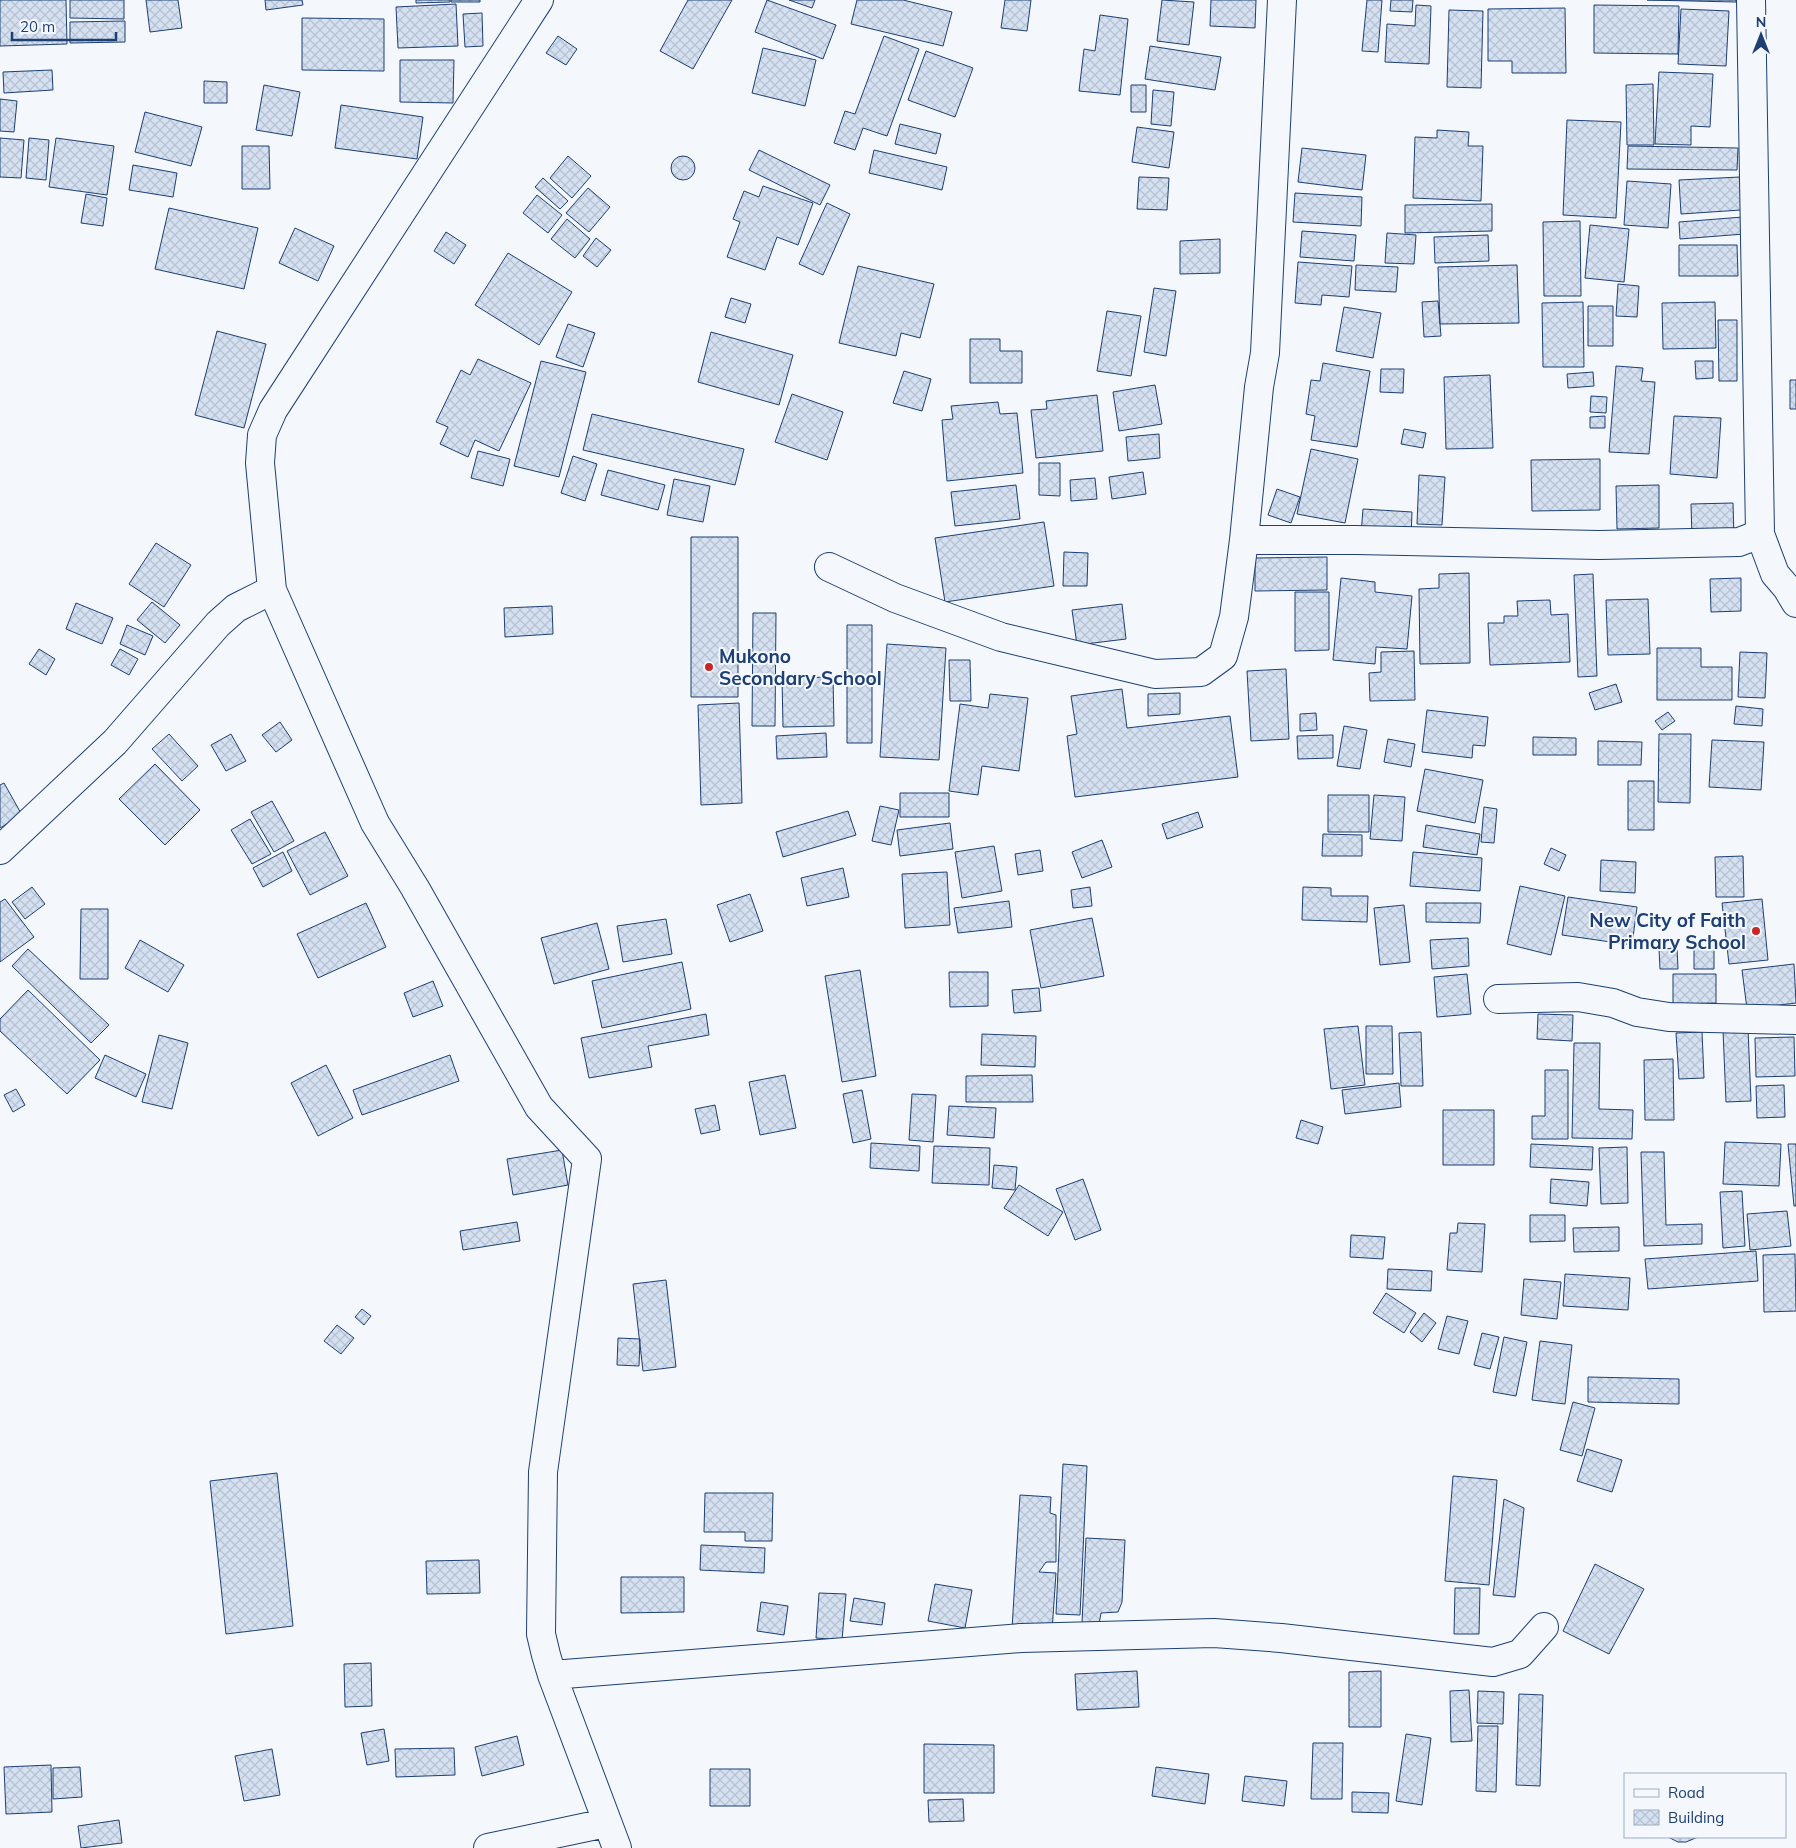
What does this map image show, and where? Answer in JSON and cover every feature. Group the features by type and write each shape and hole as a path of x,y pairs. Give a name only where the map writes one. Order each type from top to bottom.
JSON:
{"street":[{"path":"539,0 273,410 262,435 260,463 272,590 375,823 415,888 539,1107 587,1159 543,1472 542,1634 552,1675 606,1823 617,1848"},
{"path":"829,567 894,598 1001,638 1155,674 1200,672 1223,656 1234,617 1244,540 1259,387 1267,337 1282,0"},
{"path":"1751,0 1760,534 1775,574 1787,588 1796,604"},
{"path":"1244,540 1356,540 1608,545 1739,542 1760,534"},
{"path":"0,850 116,742 218,624 236,608 272,590"},
{"path":"1498,999 1578,997 1613,1003 1637,1012 1669,1017 1796,1020"},
{"path":"552,1675 1021,1638 1214,1633 1281,1638 1493,1662 1520,1654 1544,1628"},
{"path":"488,1848 606,1823"}],"building":[{"path":"0,0 66,0 67,44 0,46"},
{"path":"70,0 124,0 124,19 70,18"},
{"path":"146,0 178,0 182,28 150,32"},
{"path":"265,0 302,0 303,5 266,10"},
{"path":"416,0 450,0 450,2 416,3"},
{"path":"451,0 480,0 480,2 451,2"},
{"path":"688,0 732,0 693,69 660,51"},
{"path":"767,0 836,25 823,59 755,32"},
{"path":"789,0 815,0 812,8"},
{"path":"857,0 903,0 952,12 943,46 851,24"},
{"path":"1005,0 1031,0 1027,31 1001,28"},
{"path":"1162,0 1194,2 1189,45 1157,41"},
{"path":"1211,0 1256,0 1255,28 1210,26"},
{"path":"1367,0 1382,0 1378,52 1362,51"},
{"path":"1391,0 1413,0 1412,12 1390,11"},
{"path":"1647,0 1736,0 1736,2"},
{"path":"456,4 458,46 398,48 396,7"},
{"path":"1416,5 1431,6 1429,64 1385,62 1387,24 1415,26"},
{"path":"1594,5 1679,6 1678,54 1594,53"},
{"path":"1565,8 1566,73 1512,73 1512,61 1488,61 1488,9"},
{"path":"1681,9 1729,11 1726,66 1678,64"},
{"path":"1449,10 1483,11 1481,88 1447,87"},
{"path":"482,13 483,46 465,47 463,14"},
{"path":"1100,15 1128,19 1120,95 1079,91 1084,49 1095,51"},
{"path":"302,18 384,19 384,71 302,70"},
{"path":"125,21 125,42 70,43 70,22"},
{"path":"558,36 577,49 566,65 546,53"},
{"path":"884,36 919,49 887,136 863,128 855,150 834,143 845,111 855,114"},
{"path":"1150,46 1221,57 1215,90 1145,79"},
{"path":"763,48 816,60 805,106 752,93"},
{"path":"926,51 973,68 955,117 908,100"},
{"path":"400,60 454,60 453,103 400,102"},
{"path":"52,70 53,90 4,93 3,72"},
{"path":"1659,72 1713,74 1710,127 1691,126 1691,145 1655,144"},
{"path":"204,81 227,82 227,103 204,103"},
{"path":"1653,84 1654,145 1627,145 1626,85"},
{"path":"264,85 300,92 292,136 256,130"},
{"path":"1131,85 1146,85 1146,112 1131,112"},
{"path":"1153,90 1174,92 1171,126 1151,124"},
{"path":"0,99 17,101 14,132 0,131"},
{"path":"341,105 423,117 417,159 335,148"},
{"path":"145,112 202,127 191,166 135,152"},
{"path":"1567,120 1621,122 1616,218 1563,215"},
{"path":"900,124 941,134 936,154 895,144"},
{"path":"1137,127 1174,132 1169,168 1132,162"},
{"path":"1437,130 1469,132 1468,146 1483,146 1481,201 1413,198 1415,137 1437,138"},
{"path":"0,138 24,140 21,178 0,177"},
{"path":"29,138 49,140 46,180 26,178"},
{"path":"56,138 114,146 107,195 49,187"},
{"path":"242,146 269,146 270,189 242,189"},
{"path":"1628,146 1738,148 1737,170 1627,169"},
{"path":"1302,148 1366,155 1362,190 1298,182"},
{"path":"759,150 830,185 820,205 749,170"},
{"path":"874,150 947,167 942,190 869,173"},
{"path":"568,156 591,176 572,198 550,178"},
{"path":"683,156 692,159 695,168 692,177 683,180 674,177 671,168 674,159"},
{"path":"133,165 177,173 173,197 129,190"},
{"path":"1139,177 1169,178 1167,210 1137,209"},
{"path":"1740,177 1741,210 1681,214 1679,180"},
{"path":"543,178 568,201 560,209 535,187"},
{"path":"1627,181 1671,184 1668,228 1624,225"},
{"path":"763,186 813,203 798,245 777,237 765,270 727,257 740,222 733,219 744,191 759,197"},
{"path":"588,188 610,207 589,232 566,213"},
{"path":"1295,193 1362,197 1361,226 1293,222"},
{"path":"86,194 107,198 103,226 81,223"},
{"path":"537,195 562,215 548,233 523,213"},
{"path":"827,203 850,214 823,275 799,264"},
{"path":"1492,204 1492,231 1405,233 1405,205"},
{"path":"169,208 258,228 244,289 155,269"},
{"path":"1743,217 1744,234 1680,239 1679,222"},
{"path":"567,219 590,239 575,258 551,239"},
{"path":"1580,221 1581,296 1544,296 1543,222"},
{"path":"1590,225 1629,229 1624,282 1585,278"},
{"path":"295,228 334,246 318,281 279,263"},
{"path":"1302,231 1356,235 1354,261 1300,257"},
{"path":"446,232 466,245 454,264 434,251"},
{"path":"1387,233 1416,235 1414,264 1385,263"},
{"path":"1488,235 1489,261 1435,263 1434,237"},
{"path":"596,238 611,250 597,267 583,256"},
{"path":"1220,239 1220,273 1180,274 1180,241"},
{"path":"1679,245 1737,245 1738,276 1679,276"},
{"path":"508,253 572,292 539,345 475,305"},
{"path":"1298,262 1352,266 1349,297 1322,295 1321,305 1295,303"},
{"path":"1356,265 1398,267 1396,292 1355,290"},
{"path":"1517,265 1519,323 1440,324 1438,267"},
{"path":"858,266 934,284 920,338 901,333 896,356 839,343"},
{"path":"1618,284 1639,286 1637,317 1616,316"},
{"path":"1154,288 1176,291 1166,356 1144,352"},
{"path":"731,298 751,304 745,323 725,317"},
{"path":"1438,301 1441,336 1424,337 1422,302"},
{"path":"1583,302 1584,367 1543,367 1542,303"},
{"path":"1715,302 1716,348 1663,349 1662,303"},
{"path":"1588,306 1613,306 1613,346 1588,346"},
{"path":"1344,307 1381,313 1373,358 1336,351"},
{"path":"1107,311 1141,316 1131,376 1097,371"},
{"path":"1718,320 1737,320 1737,381 1719,381"},
{"path":"568,324 595,333 583,367 556,357"},
{"path":"217,331 266,344 244,428 195,415"},
{"path":"711,332 793,355 779,405 698,382"},
{"path":"970,339 1000,339 1000,351 1022,351 1022,383 970,383"},
{"path":"478,359 531,383 499,451 475,440 468,457 440,444 448,427 436,422 461,370 470,375"},
{"path":"541,361 586,372 559,477 514,466"},
{"path":"1695,361 1713,361 1713,378 1696,379"},
{"path":"1323,363 1370,371 1357,447 1311,440 1315,416 1306,414 1311,380 1320,381"},
{"path":"1616,366 1643,368 1641,381 1655,382 1649,454 1609,452"},
{"path":"1381,369 1404,369 1403,393 1380,392"},
{"path":"904,371 931,379 922,411 893,403"},
{"path":"1593,372 1594,386 1568,388 1567,374"},
{"path":"1490,375 1493,448 1446,449 1444,377"},
{"path":"1790,380 1796,380 1796,409 1790,409"},
{"path":"1155,385 1162,424 1119,431 1113,392"},
{"path":"792,394 843,412 827,460 775,442"},
{"path":"1097,395 1103,451 1036,458 1031,410 1047,409 1046,401"},
{"path":"1591,396 1607,397 1606,413 1590,412"},
{"path":"998,402 1000,414 1017,413 1023,473 947,481 942,420 953,419 951,406"},
{"path":"592,414 744,449 735,485 583,450"},
{"path":"1605,416 1605,428 1590,428 1590,417"},
{"path":"1674,416 1721,418 1717,478 1670,474"},
{"path":"1404,429 1426,433 1423,448 1401,444"},
{"path":"1159,434 1160,458 1128,461 1126,437"},
{"path":"1311,449 1358,459 1345,523 1297,514"},
{"path":"478,451 510,459 503,486 471,478"},
{"path":"573,456 597,464 585,501 561,493"},
{"path":"1600,459 1600,510 1532,511 1531,460"},
{"path":"1039,463 1060,463 1060,496 1039,495"},
{"path":"608,470 665,485 658,510 601,495"},
{"path":"1143,472 1146,494 1112,499 1109,477"},
{"path":"1419,475 1445,477 1442,525 1417,524"},
{"path":"1095,478 1097,499 1071,501 1070,480"},
{"path":"674,479 710,486 703,522 667,515"},
{"path":"1016,485 1020,519 955,526 951,492"},
{"path":"1659,485 1659,528 1617,529 1616,486"},
{"path":"1277,489 1300,497 1291,523 1268,515"},
{"path":"1733,503 1734,537 1692,538 1691,504"},
{"path":"1363,509 1412,512 1411,537 1361,534"},
{"path":"1044,522 1054,586 945,602 935,538"},
{"path":"691,537 738,537 738,697 691,697"},
{"path":"156,543 191,565 164,607 129,584"},
{"path":"1064,552 1088,553 1087,586 1063,586"},
{"path":"1327,557 1327,590 1255,591 1255,558"},
{"path":"1469,573 1470,663 1420,664 1419,589 1439,588 1439,574"},
{"path":"1593,574 1597,676 1578,677 1574,575"},
{"path":"1341,578 1375,582 1375,592 1412,596 1407,649 1376,647 1375,664 1333,660"},
{"path":"1741,578 1741,611 1711,612 1710,579"},
{"path":"1295,592 1329,592 1329,650 1295,651"},
{"path":"1648,599 1650,654 1608,655 1606,600"},
{"path":"1550,600 1551,615 1568,614 1570,662 1490,665 1488,623 1504,623 1504,616 1518,616 1517,601"},
{"path":"152,602 180,625 165,643 137,620"},
{"path":"76,603 113,618 102,644 66,629"},
{"path":"1122,604 1126,639 1077,645 1072,610"},
{"path":"552,606 553,634 505,637 504,608"},
{"path":"753,613 776,613 775,726 752,726"},
{"path":"127,625 153,636 145,655 120,644"},
{"path":"847,625 872,625 872,743 847,743"},
{"path":"887,644 946,648 939,760 880,757"},
{"path":"1657,648 1701,648 1701,667 1732,667 1732,700 1657,700"},
{"path":"39,649 55,659 46,675 29,664"},
{"path":"120,649 138,659 129,675 111,665"},
{"path":"1414,651 1415,700 1370,701 1369,673 1381,672 1381,652"},
{"path":"1740,652 1767,653 1765,698 1738,697"},
{"path":"949,660 970,660 971,701 950,701"},
{"path":"1286,669 1289,739 1251,741 1247,671"},
{"path":"833,677 834,726 783,727 782,678"},
{"path":"1616,684 1622,702 1595,710 1589,693"},
{"path":"1122,689 1127,728 1230,716 1238,777 1075,797 1067,736 1077,734 1071,696"},
{"path":"1180,693 1180,714 1148,716 1148,694"},
{"path":"990,694 1028,698 1019,771 982,766 978,795 949,791 960,704 988,708"},
{"path":"739,703 742,803 701,805 698,705"},
{"path":"1736,706 1763,709 1762,726 1734,724"},
{"path":"1427,710 1488,717 1485,746 1473,745 1472,758 1422,752"},
{"path":"1668,712 1675,721 1662,730 1655,721"},
{"path":"1316,713 1317,730 1300,731 1300,714"},
{"path":"280,722 292,740 276,752 262,735"},
{"path":"1344,726 1367,730 1360,769 1337,766"},
{"path":"826,733 827,757 777,759 776,736"},
{"path":"169,734 198,766 182,781 152,749"},
{"path":"231,734 246,761 226,771 211,745"},
{"path":"1659,734 1691,734 1690,803 1658,802"},
{"path":"1333,735 1333,758 1298,759 1297,736"},
{"path":"1533,737 1576,738 1576,755 1533,755"},
{"path":"1388,739 1415,744 1411,767 1384,762"},
{"path":"1712,740 1764,742 1761,790 1709,787"},
{"path":"1598,741 1642,742 1641,765 1598,765"},
{"path":"155,764 200,810 165,845 119,799"},
{"path":"1425,769 1483,780 1475,823 1417,811"},
{"path":"1628,781 1654,781 1654,830 1628,830"},
{"path":"4,783 22,815 0,828 0,785"},
{"path":"900,793 949,793 949,817 900,817"},
{"path":"1328,795 1369,795 1369,832 1328,832"},
{"path":"1374,795 1405,797 1402,841 1370,839"},
{"path":"272,801 294,841 274,852 251,812"},
{"path":"880,806 899,810 891,845 872,841"},
{"path":"1484,807 1497,809 1494,843 1481,842"},
{"path":"848,811 856,835 783,857 776,832"},
{"path":"1198,812 1203,827 1167,839 1162,824"},
{"path":"250,819 271,854 252,864 231,830"},
{"path":"950,823 953,849 900,856 897,830"},
{"path":"1426,825 1480,834 1477,855 1423,847"},
{"path":"325,832 348,876 310,895 287,851"},
{"path":"1323,834 1362,835 1362,856 1322,856"},
{"path":"1102,840 1112,867 1082,878 1072,852"},
{"path":"994,846 1002,891 962,898 955,852"},
{"path":"1551,848 1566,855 1559,871 1544,864"},
{"path":"1040,850 1043,871 1018,875 1015,854"},
{"path":"283,852 292,871 263,887 253,868"},
{"path":"1413,852 1482,858 1480,891 1410,886"},
{"path":"1743,856 1744,897 1716,897 1715,857"},
{"path":"1601,860 1636,862 1635,893 1600,891"},
{"path":"843,868 849,897 807,906 801,878"},
{"path":"947,872 950,925 905,928 902,874"},
{"path":"1520,886 1565,896 1551,955 1507,944"},
{"path":"32,887 45,904 25,919 12,902"},
{"path":"1090,887 1092,906 1073,908 1071,890"},
{"path":"1303,887 1331,888 1331,896 1368,896 1367,922 1302,920"},
{"path":"750,894 763,931 730,942 717,905"},
{"path":"1568,897 1637,907 1632,945 1562,935"},
{"path":"5,899 34,937 0,962 0,902"},
{"path":"1762,899 1768,960 1729,964 1722,903"},
{"path":"1009,901 1012,927 958,933 954,908"},
{"path":"366,903 386,947 318,978 297,934"},
{"path":"1426,903 1481,903 1480,923 1426,922"},
{"path":"1404,905 1410,962 1380,965 1374,908"},
{"path":"81,909 108,909 108,979 80,979"},
{"path":"1092,918 1104,976 1041,988 1030,930"},
{"path":"666,919 672,954 623,962 617,926"},
{"path":"597,923 609,969 554,984 541,938"},
{"path":"1468,938 1469,966 1432,969 1430,940"},
{"path":"140,940 184,965 168,992 125,968"},
{"path":"1694,945 1714,946 1714,969 1694,969"},
{"path":"1677,948 1678,969 1660,969 1659,949"},
{"path":"28,949 109,1025 91,1043 12,966"},
{"path":"682,962 691,1009 602,1028 592,981"},
{"path":"1794,964 1796,1003 1747,1009 1742,970"},
{"path":"860,970 876,1076 842,1082 825,976"},
{"path":"949,972 988,972 988,1006 950,1007"},
{"path":"1467,974 1471,1014 1437,1017 1434,977"},
{"path":"1673,974 1716,974 1716,1003 1673,1004"},
{"path":"433,981 443,1006 413,1017 404,993"},
{"path":"1039,988 1041,1011 1014,1013 1012,990"},
{"path":"28,990 100,1060 67,1094 0,1031 0,1019"},
{"path":"706,1014 709,1035 648,1046 652,1067 589,1078 581,1038"},
{"path":"1538,1014 1573,1015 1572,1041 1537,1039"},
{"path":"1358,1026 1365,1085 1331,1089 1324,1029"},
{"path":"1366,1026 1392,1026 1393,1074 1366,1074"},
{"path":"1748,1029 1751,1101 1726,1102 1723,1030"},
{"path":"1421,1032 1423,1086 1401,1086 1399,1033"},
{"path":"1702,1032 1704,1078 1679,1079 1676,1033"},
{"path":"982,1034 1036,1036 1035,1067 981,1065"},
{"path":"159,1035 188,1043 172,1109 142,1102"},
{"path":"1794,1037 1795,1076 1756,1077 1755,1038"},
{"path":"1574,1043 1600,1043 1599,1109 1633,1110 1632,1139 1572,1138"},
{"path":"105,1055 146,1074 136,1097 95,1078"},
{"path":"450,1055 459,1081 362,1115 353,1090"},
{"path":"1673,1059 1674,1120 1645,1120 1644,1060"},
{"path":"326,1065 353,1118 318,1136 291,1083"},
{"path":"1545,1070 1568,1070 1568,1139 1532,1139 1532,1116 1545,1116"},
{"path":"785,1075 796,1128 760,1135 749,1082"},
{"path":"1032,1075 1033,1102 966,1102 966,1076"},
{"path":"1399,1083 1401,1107 1345,1114 1342,1090"},
{"path":"1784,1085 1785,1117 1757,1118 1756,1086"},
{"path":"16,1089 25,1105 13,1112 4,1095"},
{"path":"862,1090 871,1139 853,1143 843,1094"},
{"path":"912,1094 936,1095 933,1142 909,1140"},
{"path":"715,1105 720,1130 701,1134 695,1109"},
{"path":"949,1106 996,1108 994,1138 947,1135"},
{"path":"1443,1110 1494,1110 1494,1165 1443,1165"},
{"path":"1301,1120 1323,1127 1318,1144 1296,1138"},
{"path":"1725,1142 1781,1144 1779,1186 1723,1184"},
{"path":"871,1143 920,1146 919,1171 870,1168"},
{"path":"1531,1144 1593,1147 1592,1170 1530,1167"},
{"path":"1788,1144 1796,1144 1796,1206 1794,1206"},
{"path":"934,1146 990,1148 989,1185 932,1183"},
{"path":"1627,1147 1628,1203 1601,1204 1599,1148"},
{"path":"562,1150 568,1185 513,1195 507,1159"},
{"path":"1641,1152 1664,1152 1666,1225 1702,1224 1702,1244 1644,1246"},
{"path":"994,1165 1017,1167 1015,1190 992,1188"},
{"path":"1083,1179 1101,1230 1075,1240 1056,1189"},
{"path":"1551,1179 1589,1182 1587,1206 1550,1203"},
{"path":"1019,1185 1063,1212 1048,1236 1004,1208"},
{"path":"1742,1191 1745,1246 1723,1248 1720,1192"},
{"path":"1787,1211 1791,1246 1750,1250 1747,1214"},
{"path":"1530,1215 1565,1215 1565,1241 1530,1242"},
{"path":"517,1222 520,1241 463,1250 460,1231"},
{"path":"1458,1223 1485,1224 1482,1272 1447,1270 1450,1233 1457,1233"},
{"path":"1619,1227 1619,1251 1574,1252 1573,1228"},
{"path":"1351,1235 1385,1237 1383,1259 1350,1257"},
{"path":"1756,1251 1758,1281 1648,1289 1645,1259"},
{"path":"1795,1254 1796,1311 1764,1312 1763,1255"},
{"path":"1388,1269 1432,1271 1431,1291 1387,1289"},
{"path":"1565,1274 1630,1278 1628,1310 1563,1306"},
{"path":"1524,1279 1561,1282 1557,1319 1521,1315"},
{"path":"666,1280 676,1367 643,1371 633,1284"},
{"path":"1386,1293 1416,1313 1404,1333 1373,1313"},
{"path":"362,1309 371,1316 364,1325 355,1317"},
{"path":"1424,1313 1436,1323 1422,1342 1410,1332"},
{"path":"1447,1316 1468,1321 1459,1354 1438,1349"},
{"path":"337,1325 354,1338 341,1354 324,1341"},
{"path":"1482,1333 1499,1337 1490,1369 1474,1365"},
{"path":"1504,1337 1527,1342 1516,1396 1493,1392"},
{"path":"618,1338 640,1339 639,1366 617,1365"},
{"path":"1540,1341 1572,1345 1565,1404 1532,1400"},
{"path":"1588,1377 1679,1379 1679,1404 1588,1402"},
{"path":"1573,1402 1595,1408 1582,1456 1560,1450"},
{"path":"1587,1449 1622,1460 1612,1492 1577,1481"},
{"path":"1063,1464 1087,1466 1080,1615 1056,1614"},
{"path":"277,1473 293,1626 226,1634 210,1481"},
{"path":"1453,1476 1497,1480 1489,1585 1445,1581"},
{"path":"705,1493 773,1493 772,1541 745,1541 745,1532 704,1532"},
{"path":"1020,1495 1051,1497 1050,1513 1056,1515 1056,1562 1046,1562 1039,1572 1056,1573 1052,1631 1012,1629"},
{"path":"1504,1499 1524,1508 1515,1597 1493,1595"},
{"path":"1086,1538 1125,1540 1122,1602 1118,1612 1101,1613 1098,1630 1082,1623"},
{"path":"701,1545 765,1548 764,1573 700,1570"},
{"path":"479,1560 480,1593 427,1594 426,1561"},
{"path":"1595,1564 1644,1589 1609,1654 1563,1631"},
{"path":"621,1577 684,1577 684,1612 621,1613"},
{"path":"935,1584 972,1590 965,1628 928,1621"},
{"path":"1455,1588 1480,1588 1479,1634 1454,1634"},
{"path":"819,1593 846,1594 842,1640 816,1638"},
{"path":"854,1598 885,1603 882,1625 850,1621"},
{"path":"761,1602 788,1606 784,1635 757,1631"},
{"path":"371,1663 372,1706 345,1707 344,1664"},
{"path":"1137,1671 1139,1707 1077,1710 1075,1674"},
{"path":"1381,1671 1381,1727 1349,1727 1349,1672"},
{"path":"1469,1690 1472,1741 1451,1742 1450,1691"},
{"path":"1478,1691 1504,1692 1503,1724 1477,1723"},
{"path":"1519,1694 1543,1695 1540,1786 1516,1785"},
{"path":"1478,1726 1498,1726 1496,1792 1476,1791"},
{"path":"384,1729 389,1761 367,1765 361,1733"},
{"path":"1406,1734 1431,1738 1422,1805 1396,1801"},
{"path":"517,1736 524,1765 482,1776 475,1747"},
{"path":"1313,1743 1343,1743 1342,1799 1311,1799"},
{"path":"924,1744 994,1745 994,1793 924,1793"},
{"path":"454,1748 455,1775 396,1777 395,1749"},
{"path":"272,1749 280,1795 244,1801 235,1756"},
{"path":"51,1765 52,1812 6,1814 4,1767"},
{"path":"80,1767 82,1797 53,1799 53,1768"},
{"path":"1156,1767 1209,1774 1205,1804 1152,1796"},
{"path":"710,1769 750,1769 750,1806 710,1806"},
{"path":"1245,1776 1287,1781 1284,1806 1242,1801"},
{"path":"1352,1792 1389,1793 1388,1813 1352,1812"},
{"path":"963,1799 964,1821 929,1822 928,1800"},
{"path":"119,1820 122,1843 81,1848 78,1826"},
{"path":"1670,1838 1696,1838 1686,1842 1678,1842"}],"place":[{"name":"Mukono Secondary School","path":"709,667"},
{"name":"New City of Faith Primary School","path":"1756,931"}]}
